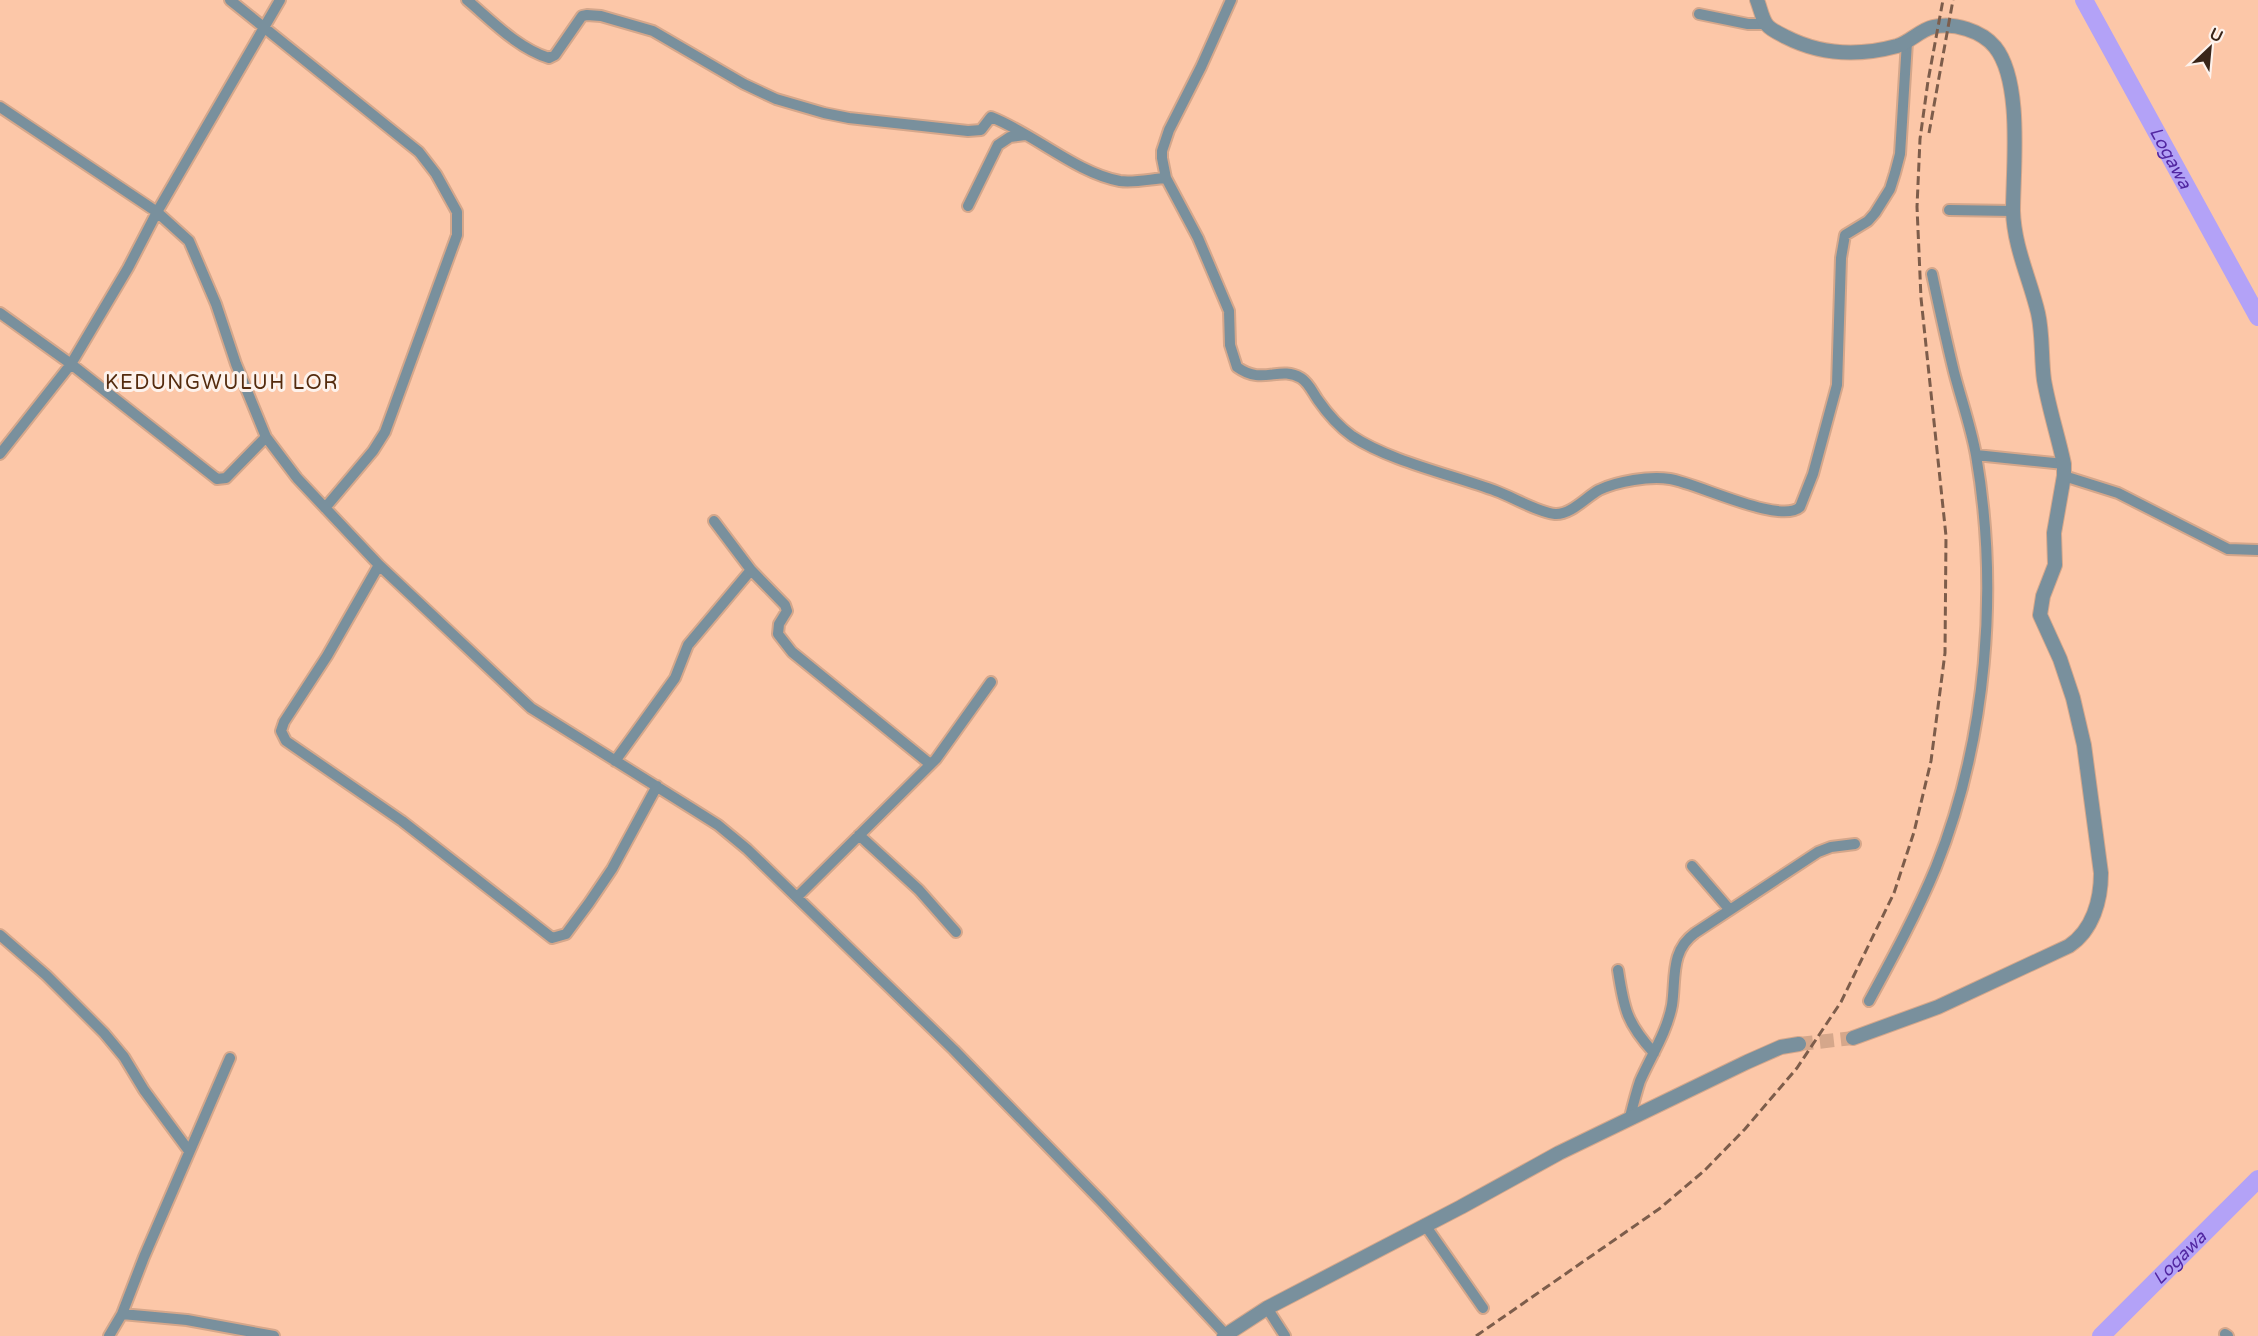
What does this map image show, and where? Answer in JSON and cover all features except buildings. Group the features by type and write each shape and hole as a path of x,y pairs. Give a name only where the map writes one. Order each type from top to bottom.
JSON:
{"street":[{"path":"230,0 419,152 436,174 457,212 459,223 457,235 385,432 373,452 325,508"},
{"path":"0,453 71,364 280,0"},
{"path":"467,0 510,37 549,58 555,55 582,16 593,15 652,31 766,96 824,113 960,131 979,131 991,117 1088,170 1113,179 1123,182 1166,178"},
{"path":"1231,0 1165,140 1162,158 1166,178 1198,238 1229,311 1230,345 1237,367 1255,376 1285,374 1301,378 1336,423 1352,436 1375,448 1555,514 1568,510 1597,491 1612,485 1669,479 1752,506 1778,511 1794,511 1802,502 1813,474 1837,384 1841,258 1844,238 1850,231 1868,221 1875,213 1890,189 1900,154 1906,42"},
{"path":"1757,0 1766,24"},
{"path":"1699,14 1748,24 1766,24 1791,39 1822,50 1837,52 1863,52 1906,42 1933,27 1968,29 1986,38 2000,54 2006,67 2012,95 2016,174 2013,211 2016,241 2039,318 2044,379 2064,470 2054,533 2055,565 2043,596 2040,615 2068,682 2084,745 2101,873 2100,892 2096,908 2082,935 2069,946 1938,1007 1853,1038"},
{"path":"0,107 157,212 189,241 216,304 236,364 266,437 297,478 379,565 531,708 657,786 737,841 954,1050 1103,1203 1225,1335 1267,1308 1630,1117 1781,1047 1799,1044"},
{"path":"968,206 998,145 1010,137 1026,135"},
{"path":"1949,210 2013,211"},
{"path":"1869,1001 1913,919 1934,871 1954,815 1978,716 1983,669 1988,565 1976,454 1947,344 1932,274"},
{"path":"0,313 71,364 217,479 226,478 266,437"},
{"path":"1976,454 2064,470 2118,494 2222,547 2234,551 2258,550"},
{"path":"714,521 751,570 785,605 787,611 779,624 778,634 792,652 930,764"},
{"path":"379,565 327,656 284,722 281,731 285,741 402,821 552,938 566,934 589,903 612,869 657,786"},
{"path":"615,761 675,678 688,645 751,570"},
{"path":"797,897 930,764 991,682"},
{"path":"859,836 903,875 956,932"},
{"path":"1630,1117 1640,1082 1669,1015 1679,949 1688,938 1818,852 1831,847 1855,844"},
{"path":"1692,866 1730,909"},
{"path":"0,935 46,975 104,1033 124,1057 144,1090 189,1151"},
{"path":"1618,970 1621,992 1633,1028 1654,1053"},
{"path":"109,1336 122,1314 144,1257 230,1058"},
{"path":"1425,1226 1483,1308"},
{"path":"1267,1308 1285,1336"},
{"path":"122,1314 187,1320 274,1336"}],"waterway":[{"name":"Logawa","path":"2084,0 2258,317"},
{"name":"Logawa","path":"2101,1336 2258,1179"}],"tunnel":[{"path":"1799,1044 1853,1038"}],"railway":[{"path":"1476,1336 1659,1209 1704,1171 1745,1129 1797,1068 1841,1002 1894,893 1914,832 1931,761 1945,653 1946,536 1921,298 1917,207 1920,139 1943,0"},
{"path":"1929,133 1953,0"}],"district":[{"name":"KEDUNGWULUH LOR","path":"222,383"}]}
